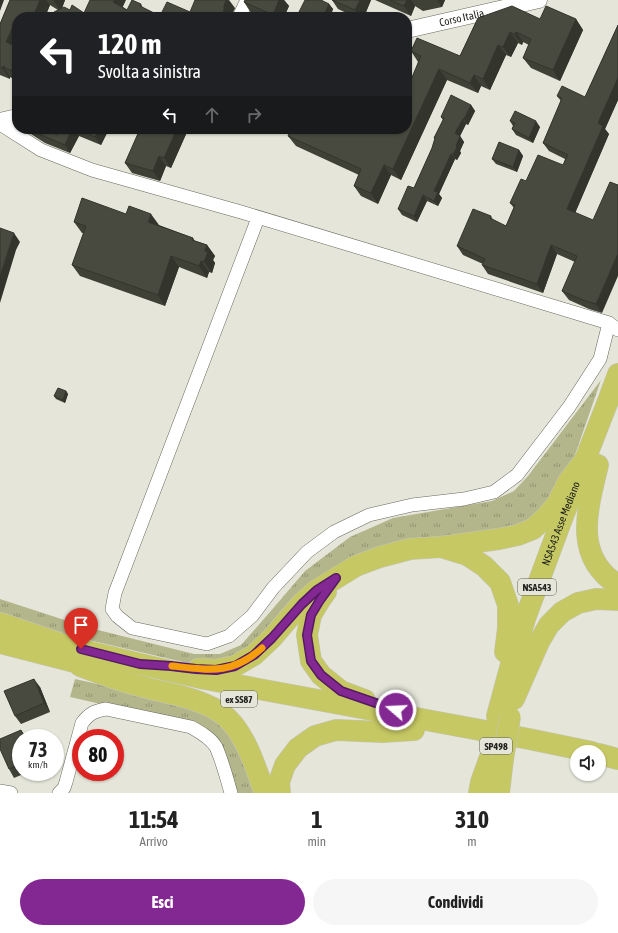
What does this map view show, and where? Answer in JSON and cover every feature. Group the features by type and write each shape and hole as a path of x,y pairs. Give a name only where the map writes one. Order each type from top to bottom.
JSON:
{"highway":[{"name":"NSA543 Asse Mediano","path":"592,462 608,401 618,374"},
{"name":"NSA543 Asse Mediano","path":"496,792 496,758 507,711 513,657 526,616 592,462 618,413"},
{"path":"140,664 216,670 235,666 254,655 317,590 356,566 380,557 410,549 441,547 506,538 532,529 546,517 557,504 568,482 592,462"},
{"path":"592,462 587,532 590,550 600,569 618,585"},
{"path":"441,547 466,555 484,566 500,582 508,605 508,628 500,681 507,711"},
{"path":"336,578 311,615 307,635 311,661 321,675 341,691 416,724"},
{"path":"507,711 539,642 549,625 562,612 578,602 596,599 618,600"},
{"path":"0,623 67,653 111,678 198,702 217,710 232,723 245,741 265,793"},
{"name":"ex SS87","path":"0,644 140,664 416,724"},
{"name":"ex SS87","path":"67,653 201,692 284,708 529,739 570,747"},
{"path":"280,793 280,782 285,765 298,748 315,736 336,730 383,732 416,724"},
{"name":"SP498","path":"416,724 570,760"},
{"path":"606,753 618,754"},
{"path":"606,755 618,759"},
{"path":"479,793 481,782 496,758"},
{"path":"606,770 618,773"}],"street":[{"path":"241,12 247,0"},
{"name":"Corso Italia","path":"412,29 539,0"},
{"path":"0,121 12,118"},
{"path":"0,124 12,132"},
{"path":"16,134 41,150 92,170 258,218 613,327 600,360 569,407 516,475 494,492 464,499 412,506 369,515 334,532 307,552 272,588 252,616 229,636 207,644 132,628 117,616 112,609 115,593 258,218"},
{"path":"59,793 64,788 66,782 82,723 87,717 96,711 106,709 191,727 198,731 215,746 231,793"},
{"path":"0,791 11,793"}],"green space":[{"path":"601,380 566,481 532,525 391,546 246,657 196,665 50,631 0,615 0,599 86,627 194,654 220,654 241,645 305,571 350,537 393,518 492,501 514,491 528,476"},
{"path":"75,679 192,705 230,729 257,793 235,793 216,742 127,710 70,697"}],"building":[{"path":"10,0 40,0 35,12 12,12 12,29 6,42 12,45 11,71 3,66 2,68 0,67 0,24"},
{"path":"90,0 114,0 113,2 127,10 132,0 141,4 140,6 152,12 84,12"},
{"path":"195,0 226,0 223,12 190,12"},
{"path":"245,0 279,0 274,12 266,12 244,2"},
{"path":"305,0 321,0 329,4 325,12 299,12"},
{"path":"332,0 360,0 355,10"},
{"path":"390,0 407,0 404,6"},
{"path":"167,2 190,12 162,12"},
{"path":"72,5 82,12 54,12 64,7 70,10"},
{"path":"512,6 540,19 546,6 576,19 553,70 523,58 531,39 516,32 514,34 510,32 503,47 498,45 483,79 474,75 470,83 439,69 412,128 412,77 421,56 412,52 417,38 460,56 478,18"},
{"path":"618,25 618,78 598,123 603,126 567,209 593,220 610,182 618,185 618,253 596,304 562,291 577,256 551,245 537,284 482,265 485,259 457,246 473,209 491,216 490,218 506,226 515,205 510,203 521,179 526,181 538,155 563,165 568,155 543,143 562,98 557,96 562,86 585,97"},
{"path":"451,95 471,105 455,133 460,136 456,146 457,147 453,155 451,154 434,191 438,192 434,201 423,195 414,216 398,209 408,186 414,188 432,148 434,138 444,118 441,117"},
{"path":"515,111 536,121 529,138 512,129 515,123 510,121"},
{"path":"39,134 70,134 65,145"},
{"path":"88,134 96,134 95,137"},
{"path":"138,134 175,134 164,158 159,156 153,171 125,163"},
{"path":"289,134 409,134 393,169 384,165 371,193 354,186 361,169 288,136"},
{"path":"499,142 519,150 513,167 492,159"},
{"path":"82,198 126,214 129,206 151,214 148,222 193,238 192,240 207,245 205,251 208,252 204,262 201,261 199,266 171,256 158,295 72,265 86,226 74,222"},
{"path":"0,228 14,233 0,276"},
{"path":"58,388 66,391 63,400 54,396"},
{"path":"34,679 44,703 15,716 4,691"},
{"path":"12,734 12,768 9,769 0,749 0,739"}],"slow traffic":[{"path":"172,666 216,670 235,666 254,655 262,648"}],"route":[{"path":"81,649 140,664 216,670 235,666 254,655 272,638 302,604 317,590 336,578 311,615 307,635 311,661 321,675 341,691 396,710"}]}
